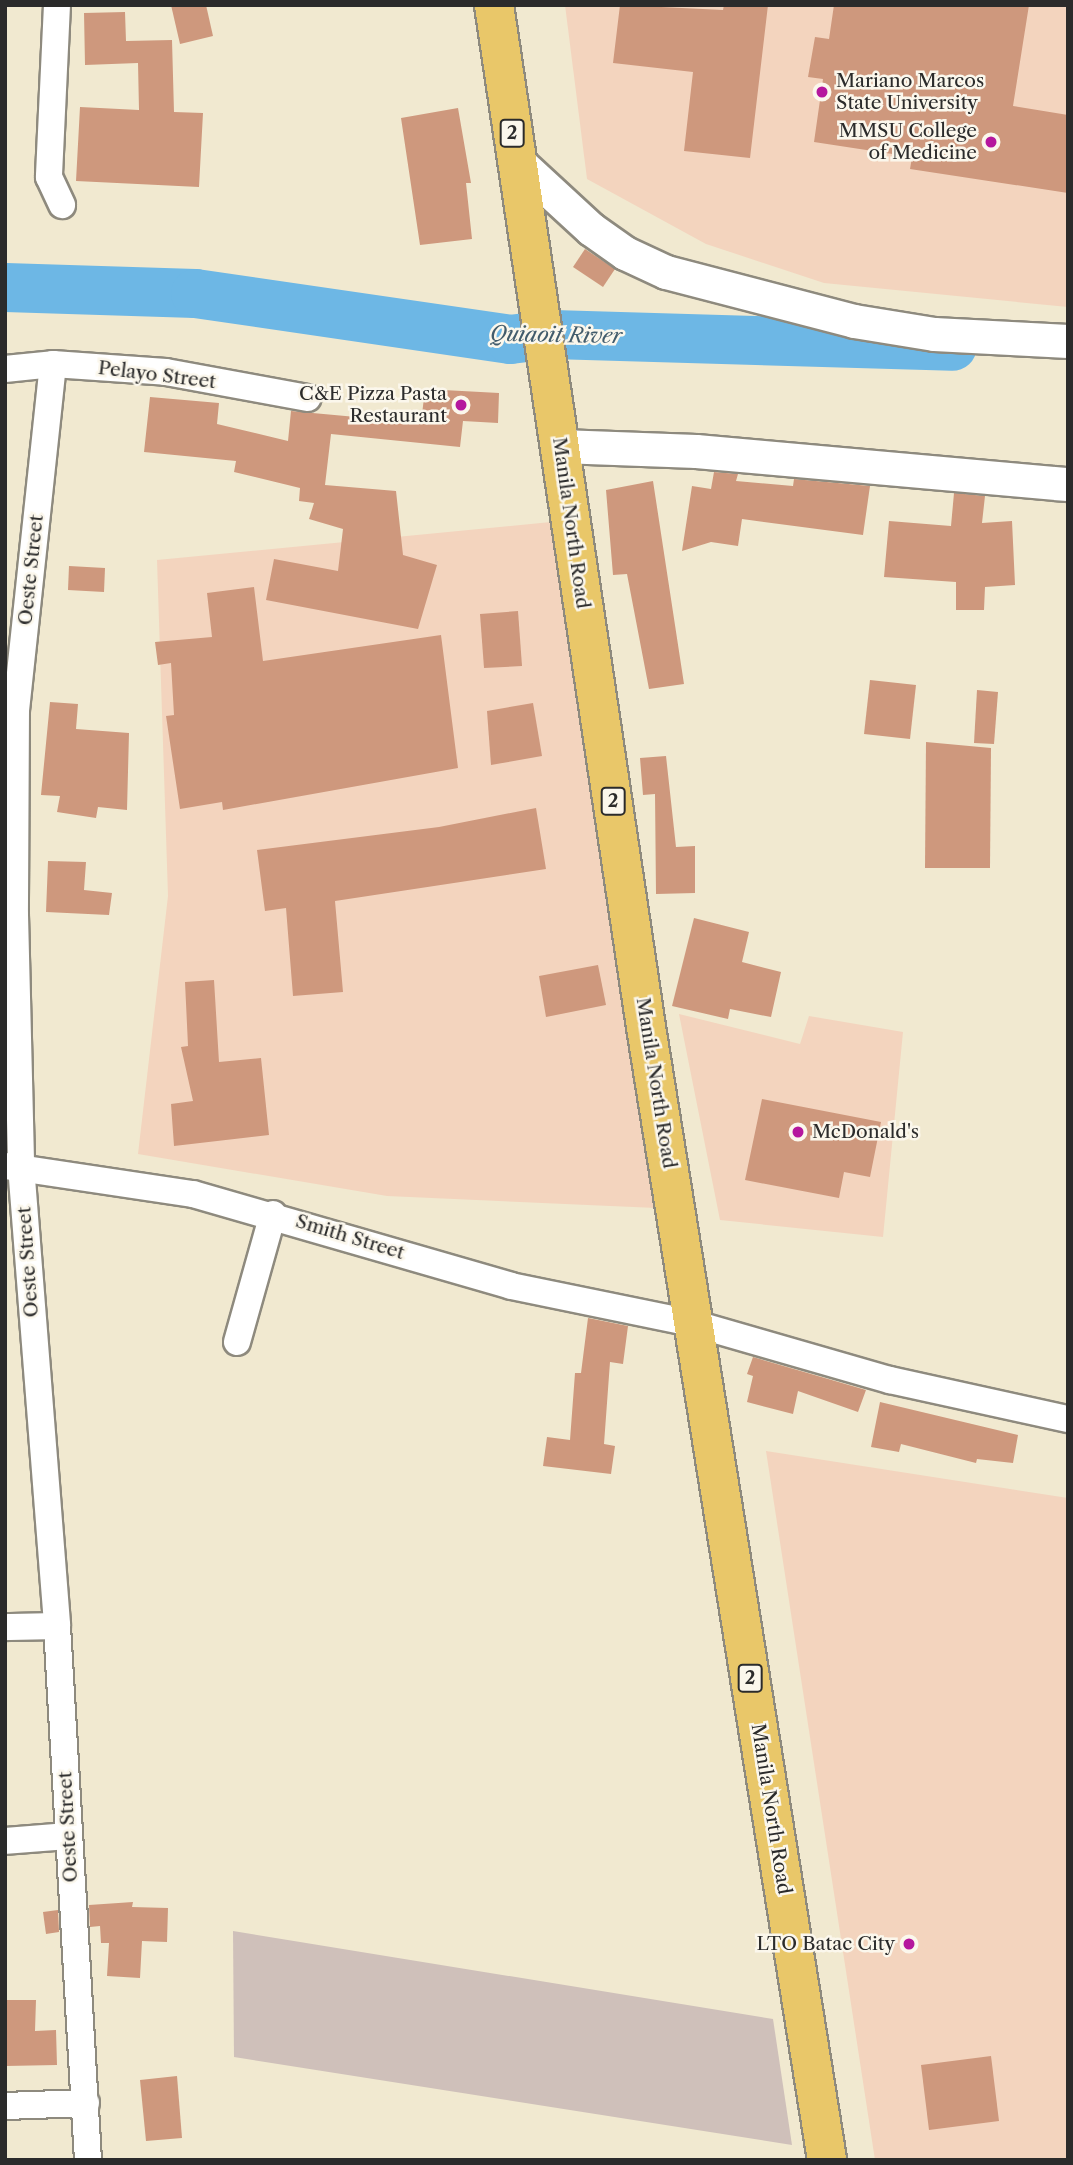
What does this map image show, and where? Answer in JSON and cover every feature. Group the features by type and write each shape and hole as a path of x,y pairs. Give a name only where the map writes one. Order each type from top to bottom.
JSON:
{"highway":[{"name":"Manila North Road","path":"494,5 692,1323 827,2160"}],"street":[{"path":"57,5 50,177 62,205"},
{"path":"516,160 590,229 625,253 666,272 854,321 934,334 1068,341"},
{"name":"Pelayo Street","path":"5,369 53,364 166,372 307,398"},
{"name":"Oeste Street","path":"53,364 16,709 10,915 13,1166 57,1626 88,2160"},
{"path":"560,446 696,451 1068,484"},
{"name":"Smith Street","path":"13,1166 193,1194 273,1214 511,1286 692,1323 890,1380 1068,1419"},
{"path":"237,1342 273,1214"},
{"path":"5,1627 57,1626"},
{"path":"5,1842 68,1836"},
{"path":"5,2106 86,2103"}],"shaded area":[{"name":"Mariano Marcos State University","path":"565,5 1068,5 1068,307 824,283 706,244 587,179"},
{"path":"551,522 656,1208 387,1196 138,1154 168,896 157,560"},
{"name":"McDonald's","path":"679,1014 800,1044 809,1016 903,1032 883,1237 720,1220"},
{"path":"766,1451 1068,1498 1068,2160 875,2160"},
{"path":"233,1931 773,2019 792,2145 234,2057"}],"building":[{"path":"171,5 206,5 213,36 180,44"},
{"path":"620,5 723,10 724,5 768,5 750,158 684,151 693,72 613,63"},
{"path":"834,5 1029,5 1013,106 1068,115 1068,193 910,169 912,157 814,142 823,79 808,77 815,37 829,39"},
{"path":"125,12 126,41 172,40 174,112 203,113 199,187 76,181 80,107 139,110 138,63 85,65 84,13"},
{"path":"458,108 471,183 466,183 472,239 420,245 401,118"},
{"path":"585,249 615,269 603,287 573,267"},
{"path":"425,389 499,393 498,423 463,421 460,447 331,434 325,485 396,491 403,555 437,565 418,629 266,600 274,559 338,571 343,529 309,519 314,503 299,501 300,488 234,472 236,461 144,452 150,397 219,403 217,424 288,441 291,411 421,423"},
{"path":"714,472 738,474 736,481 793,486 794,479 870,486 863,535 742,519 738,546 711,542 682,551 692,486 711,489"},
{"path":"653,481 684,684 649,689 627,574 613,575 606,490"},
{"path":"954,493 985,496 982,523 1012,521 1015,585 985,587 984,610 956,610 956,582 884,577 889,521 951,526"},
{"path":"69,566 105,568 104,592 68,590"},
{"path":"254,587 263,661 441,635 458,768 223,810 222,802 180,809 166,716 174,715 171,663 158,665 155,642 212,637 207,593"},
{"path":"518,611 522,666 484,668 480,614"},
{"path":"870,680 916,685 910,739 864,734"},
{"path":"977,690 998,692 994,744 974,743"},
{"path":"50,702 78,704 76,729 129,733 127,810 98,807 96,818 57,812 60,796 41,795"},
{"path":"533,703 542,756 491,765 487,711"},
{"path":"926,742 991,748 990,868 925,868"},
{"path":"666,756 676,847 695,846 695,893 656,894 655,794 643,795 640,758"},
{"path":"536,808 546,869 335,901 343,992 293,996 286,908 265,911 257,850 439,827"},
{"path":"48,861 86,862 84,890 112,893 109,915 46,912"},
{"path":"694,918 749,932 742,962 781,972 771,1017 730,1009 728,1019 672,1006"},
{"path":"598,965 606,1005 546,1017 539,976"},
{"path":"214,980 219,1062 261,1058 269,1135 174,1146 171,1104 193,1101 181,1047 188,1046 185,982"},
{"path":"762,1099 881,1122 870,1177 844,1172 839,1198 745,1180"},
{"path":"588,1318 628,1326 623,1364 610,1362 604,1444 615,1446 611,1474 543,1466 547,1437 570,1440 575,1373 581,1373"},
{"path":"753,1357 866,1390 858,1412 798,1391 793,1414 747,1402 753,1376 747,1374"},
{"path":"880,1402 1018,1435 1013,1463 977,1459 976,1463 901,1444 899,1452 871,1447"},
{"path":"133,1902 132,1907 168,1908 167,1942 142,1941 140,1978 107,1976 109,1943 101,1943 100,1926 90,1927 89,1905"},
{"path":"58,1910 59,1932 46,1934 43,1912"},
{"path":"5,2000 36,2000 35,2031 56,2030 57,2065 5,2066"},
{"path":"991,2056 999,2121 929,2130 921,2065"},
{"path":"177,2076 182,2138 146,2141 140,2080"}],"waterway":[{"name":"Quiaoit River","path":"5,287 195,293 510,339 552,334 952,346"}],"place":[{"name":"Mariano Marcos State University","path":"822,92"},
{"name":"MMSU College of Medicine","path":"991,142"},
{"name":"C&E Pizza Pasta Restaurant","path":"461,405"},
{"name":"McDonald's","path":"798,1132"},
{"name":"LTO Batac City","path":"909,1944"}]}
